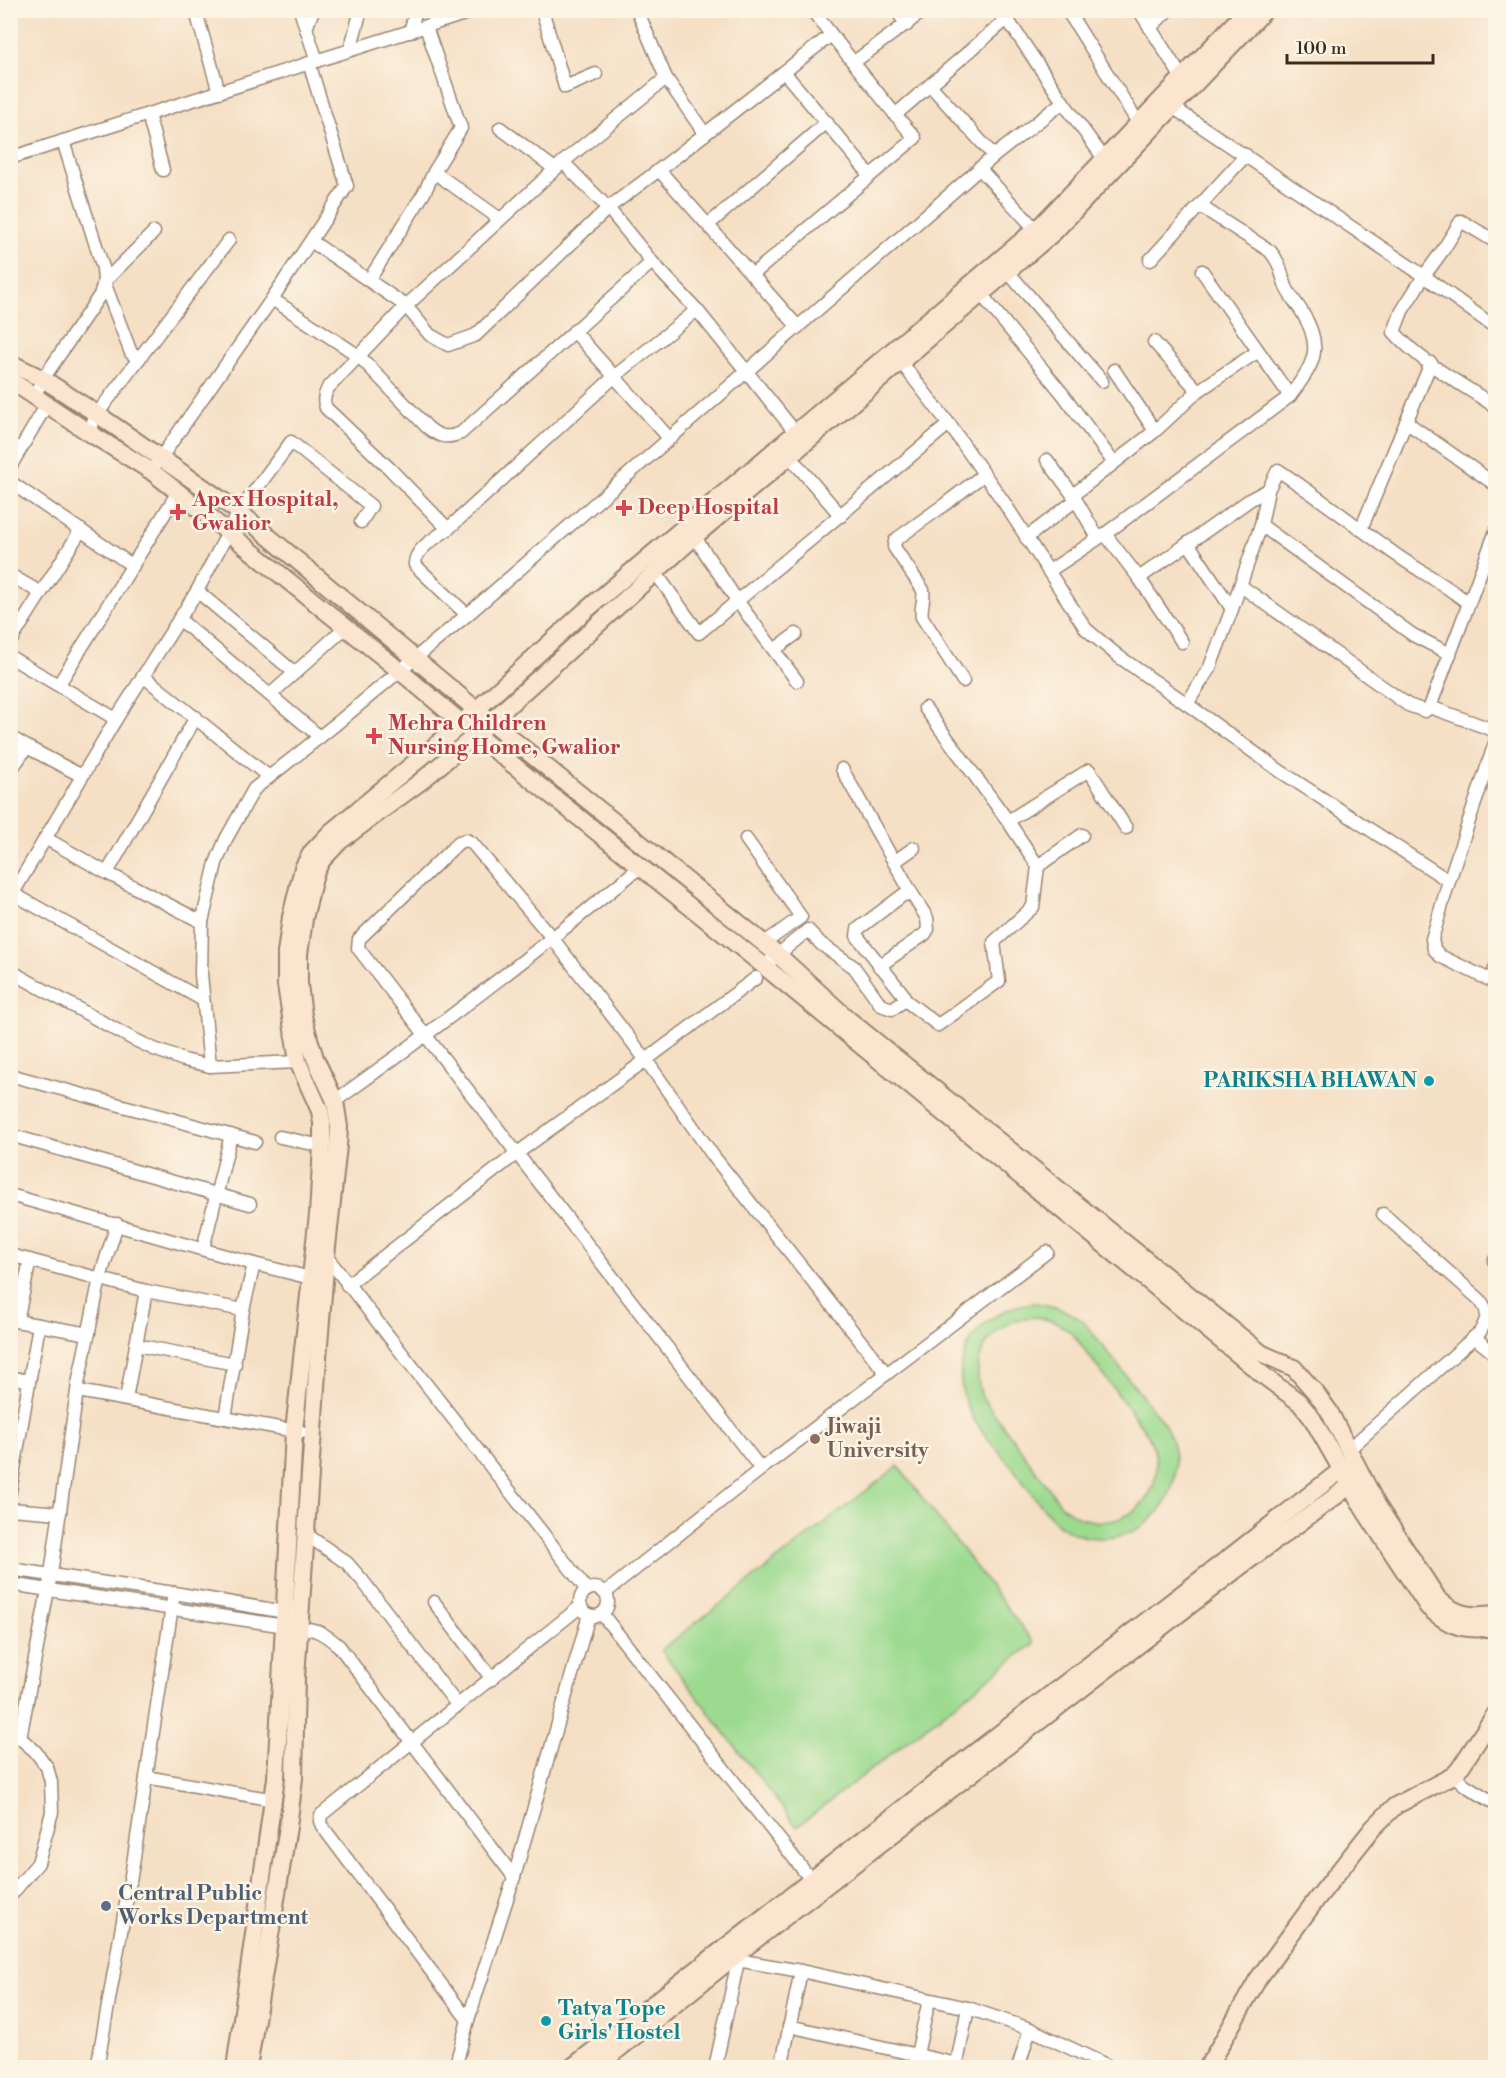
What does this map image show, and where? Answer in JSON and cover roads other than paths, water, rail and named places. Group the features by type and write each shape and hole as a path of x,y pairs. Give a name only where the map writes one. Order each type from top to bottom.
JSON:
{"main road":[{"path":"235,2067 274,1800 293,1620 307,1535 313,1433 318,1214 322,1146 320,1111 299,984 303,868 312,852 331,831 461,723 565,629 690,531 896,357 1036,230 1139,124 1168,104 1182,78 1247,10"},
{"path":"785,451 796,433 981,294 1053,233 1168,104 1265,10"},
{"path":"10,363 43,380 97,414 156,464 178,492 640,867 760,972 1299,1402 1348,1460"},
{"path":"10,380 87,432 156,464 239,512 491,722 770,949 849,1020 1261,1353 1294,1368 1329,1411 1357,1481 1365,1511 1428,1607 1443,1620 1460,1628 1477,1630 1496,1627"},
{"path":"248,2067 294,1778 296,1677 293,1620 294,1431 317,1280 326,1256 339,1127 335,1101 314,1076 298,1062 286,985 286,953 304,887 322,860 340,841 420,782 491,722 655,572 690,531"},
{"path":"565,629 576,642"},
{"path":"571,2067 952,1770 1233,1555 1348,1460"},
{"path":"1357,1481 1377,1505 1438,1599 1450,1609 1463,1615 1496,1614"},
{"path":"595,2067 1241,1566 1357,1481"},
{"path":"1207,2067 1258,1978 1373,1828 1395,1806 1454,1775 1491,1732 1496,1713"}],"street":[{"path":"156,464 272,299 347,186 300,10"},
{"path":"306,29 314,10"},
{"path":"350,50 362,10"},
{"path":"410,32 416,10"},
{"path":"542,10 565,87 596,74"},
{"path":"637,10 666,78 705,134"},
{"path":"752,275 915,138 812,10"},
{"path":"896,10 907,25"},
{"path":"854,62 925,10"},
{"path":"1067,10 1139,124"},
{"path":"1139,10 1182,78"},
{"path":"1150,28 1167,10"},
{"path":"10,158 475,11"},
{"path":"895,115 1004,15 1105,160"},
{"path":"198,19 219,92"},
{"path":"369,280 424,193 461,128 426,27"},
{"path":"311,241 406,306 430,335 448,345 476,335 608,208 831,34"},
{"path":"784,72 870,175"},
{"path":"448,529 390,468 326,408 324,396 328,388 406,306 559,166 666,78"},
{"path":"930,85 994,156"},
{"path":"210,1066 201,974 202,922 211,882 226,839 254,789 466,615 979,168 1063,102"},
{"path":"1168,104 1246,154 1496,328"},
{"path":"148,114 163,170"},
{"path":"708,225 827,122"},
{"path":"500,128 559,166 608,208 652,262 697,310 796,433"},
{"path":"63,141 103,268 104,282 131,353 139,359"},
{"path":"1150,260 1246,154"},
{"path":"979,168 1036,230"},
{"path":"659,170 798,327"},
{"path":"434,172 500,219"},
{"path":"1049,571 1102,536 1290,396 1313,360 1314,336 1287,290 1278,260 1270,251 1200,206"},
{"path":"1496,242 1461,222 1402,311 1394,332 1402,342 1496,407"},
{"path":"10,468 41,400 43,380 100,295 104,282 154,232"},
{"path":"87,432 97,414 229,240"},
{"path":"272,299 358,356 427,427 436,435 448,438 461,433 652,262"},
{"path":"1202,271 1290,396"},
{"path":"1008,272 1102,381"},
{"path":"981,294 1062,393 1114,463"},
{"path":"466,615 415,565 414,558 418,552 448,529 615,376 697,310"},
{"path":"574,331 669,438"},
{"path":"1154,342 1198,391"},
{"path":"1026,538 1155,431 1198,391 1257,352"},
{"path":"896,357 950,424 1086,629 1118,656 1280,771 1449,881"},
{"path":"1361,529 1431,363"},
{"path":"1114,370 1155,431"},
{"path":"1406,422 1496,485"},
{"path":"655,572 699,633 950,424"},
{"path":"203,1000 12,892 116,719 197,591 227,531 291,442 371,506 362,522"},
{"path":"785,451 841,516"},
{"path":"1047,460 1102,536 1139,578 1182,642"},
{"path":"1187,704 1210,667 1261,525 1268,490 1278,470 1468,603"},
{"path":"963,681 922,617 920,610 924,596 923,590 894,547 898,538 983,475"},
{"path":"10,482 133,566"},
{"path":"1139,578 1251,499 1268,490"},
{"path":"59,684 178,492"},
{"path":"1261,525 1413,635 1450,654"},
{"path":"10,642 81,530"},
{"path":"690,531 738,602 797,681"},
{"path":"1241,586 1408,705 1425,711 1430,707 1496,531"},
{"path":"1188,543 1232,609"},
{"path":"10,575 40,593"},
{"path":"197,591 295,673"},
{"path":"179,619 320,736"},
{"path":"270,696 346,627"},
{"path":"774,650 796,634"},
{"path":"10,657 116,719"},
{"path":"143,676 269,777"},
{"path":"1430,707 1496,731"},
{"path":"912,894 903,895 858,929 857,936 903,994 905,1000 938,1025 999,981 994,942 1033,907 1038,866 925,708"},
{"path":"106,873 196,717"},
{"path":"10,737 82,776"},
{"path":"1496,740 1432,939 1434,949 1440,956 1493,982 1496,966"},
{"path":"10,771 27,747"},
{"path":"842,769 927,918 928,929 879,966"},
{"path":"1008,821 1089,770 1126,828"},
{"path":"1038,866 1082,835"},
{"path":"45,838 106,873 202,922"},
{"path":"746,839 808,930 821,944 854,967 881,1005 892,1009 905,1000"},
{"path":"761,1469 361,953 357,944 359,939 459,842 466,840 472,843 553,939 646,1060 714,1157 886,1373"},
{"path":"894,862 914,848"},
{"path":"335,1101 425,1037 553,939 640,867"},
{"path":"347,1285 516,1154 646,1060 760,972 770,949 801,917"},
{"path":"770,949 808,930"},
{"path":"13,976 154,1049 184,1060 210,1066 298,1062"},
{"path":"10,1075 255,1142"},
{"path":"10,1135 250,1204"},
{"path":"203,1249 231,1135"},
{"path":"280,1137 322,1146"},
{"path":"10,1195 317,1280"},
{"path":"1348,1460 1480,1332 1488,1319 1488,1310 1479,1299 1383,1214"},
{"path":"10,1896 38,1863 52,1812 51,1782 47,1767 35,1751 15,1737 51,1574 78,1391 100,1278 117,1224"},
{"path":"605,1593 761,1469 1047,1252"},
{"path":"10,1255 147,1291 243,1310"},
{"path":"326,1256 587,1590"},
{"path":"30,1260 14,1321 89,1334"},
{"path":"225,1418 243,1310 254,1264"},
{"path":"126,1399 147,1291"},
{"path":"10,1492 15,1444 39,1325"},
{"path":"1474,1337 1496,1355"},
{"path":"136,1345 235,1364"},
{"path":"10,1377 29,1381"},
{"path":"78,1391 313,1433"},
{"path":"10,1509 60,1513"},
{"path":"307,1535 347,1563 458,1706"},
{"path":"10,1569 174,1593 293,1620 327,1636 339,1646 514,1877"},
{"path":"10,1584 172,1608 293,1620"},
{"path":"468,2020 320,1821 321,1815 492,1678 591,1612 607,1607 605,1593 596,1588 587,1590 581,1597 591,1612 812,1881"},
{"path":"97,2067 146,1777 174,1593"},
{"path":"435,1602 492,1678"},
{"path":"455,2067 514,1877 591,1612"},
{"path":"1454,1775 1465,1785 1496,1804"},
{"path":"146,1777 274,1800"},
{"path":"715,2067 735,1960 801,1971 968,2008 1030,2030 1108,2066"},
{"path":"781,2067 801,1971"},
{"path":"916,2061 929,2000"},
{"path":"789,2026 916,2061 957,2066 968,2008"},
{"path":"1018,2067 1030,2030"},
{"path":"614,2067 618,2049"}],"place":[{"name":"Deep Hospital","path":"624,508"},
{"name":"Apex Hospital, Gwalior","path":"178,512"},
{"name":"Mehra Children Nursing Home, Gwalior","path":"374,736"},
{"name":"PARIKSHA BHAWAN","path":"1429,1081"},
{"name":"Jiwaji University","path":"815,1439"},
{"name":"Central Public Works Department","path":"106,1906"},
{"name":"Tatya Tope Girls' Hostel","path":"546,2021"}]}
